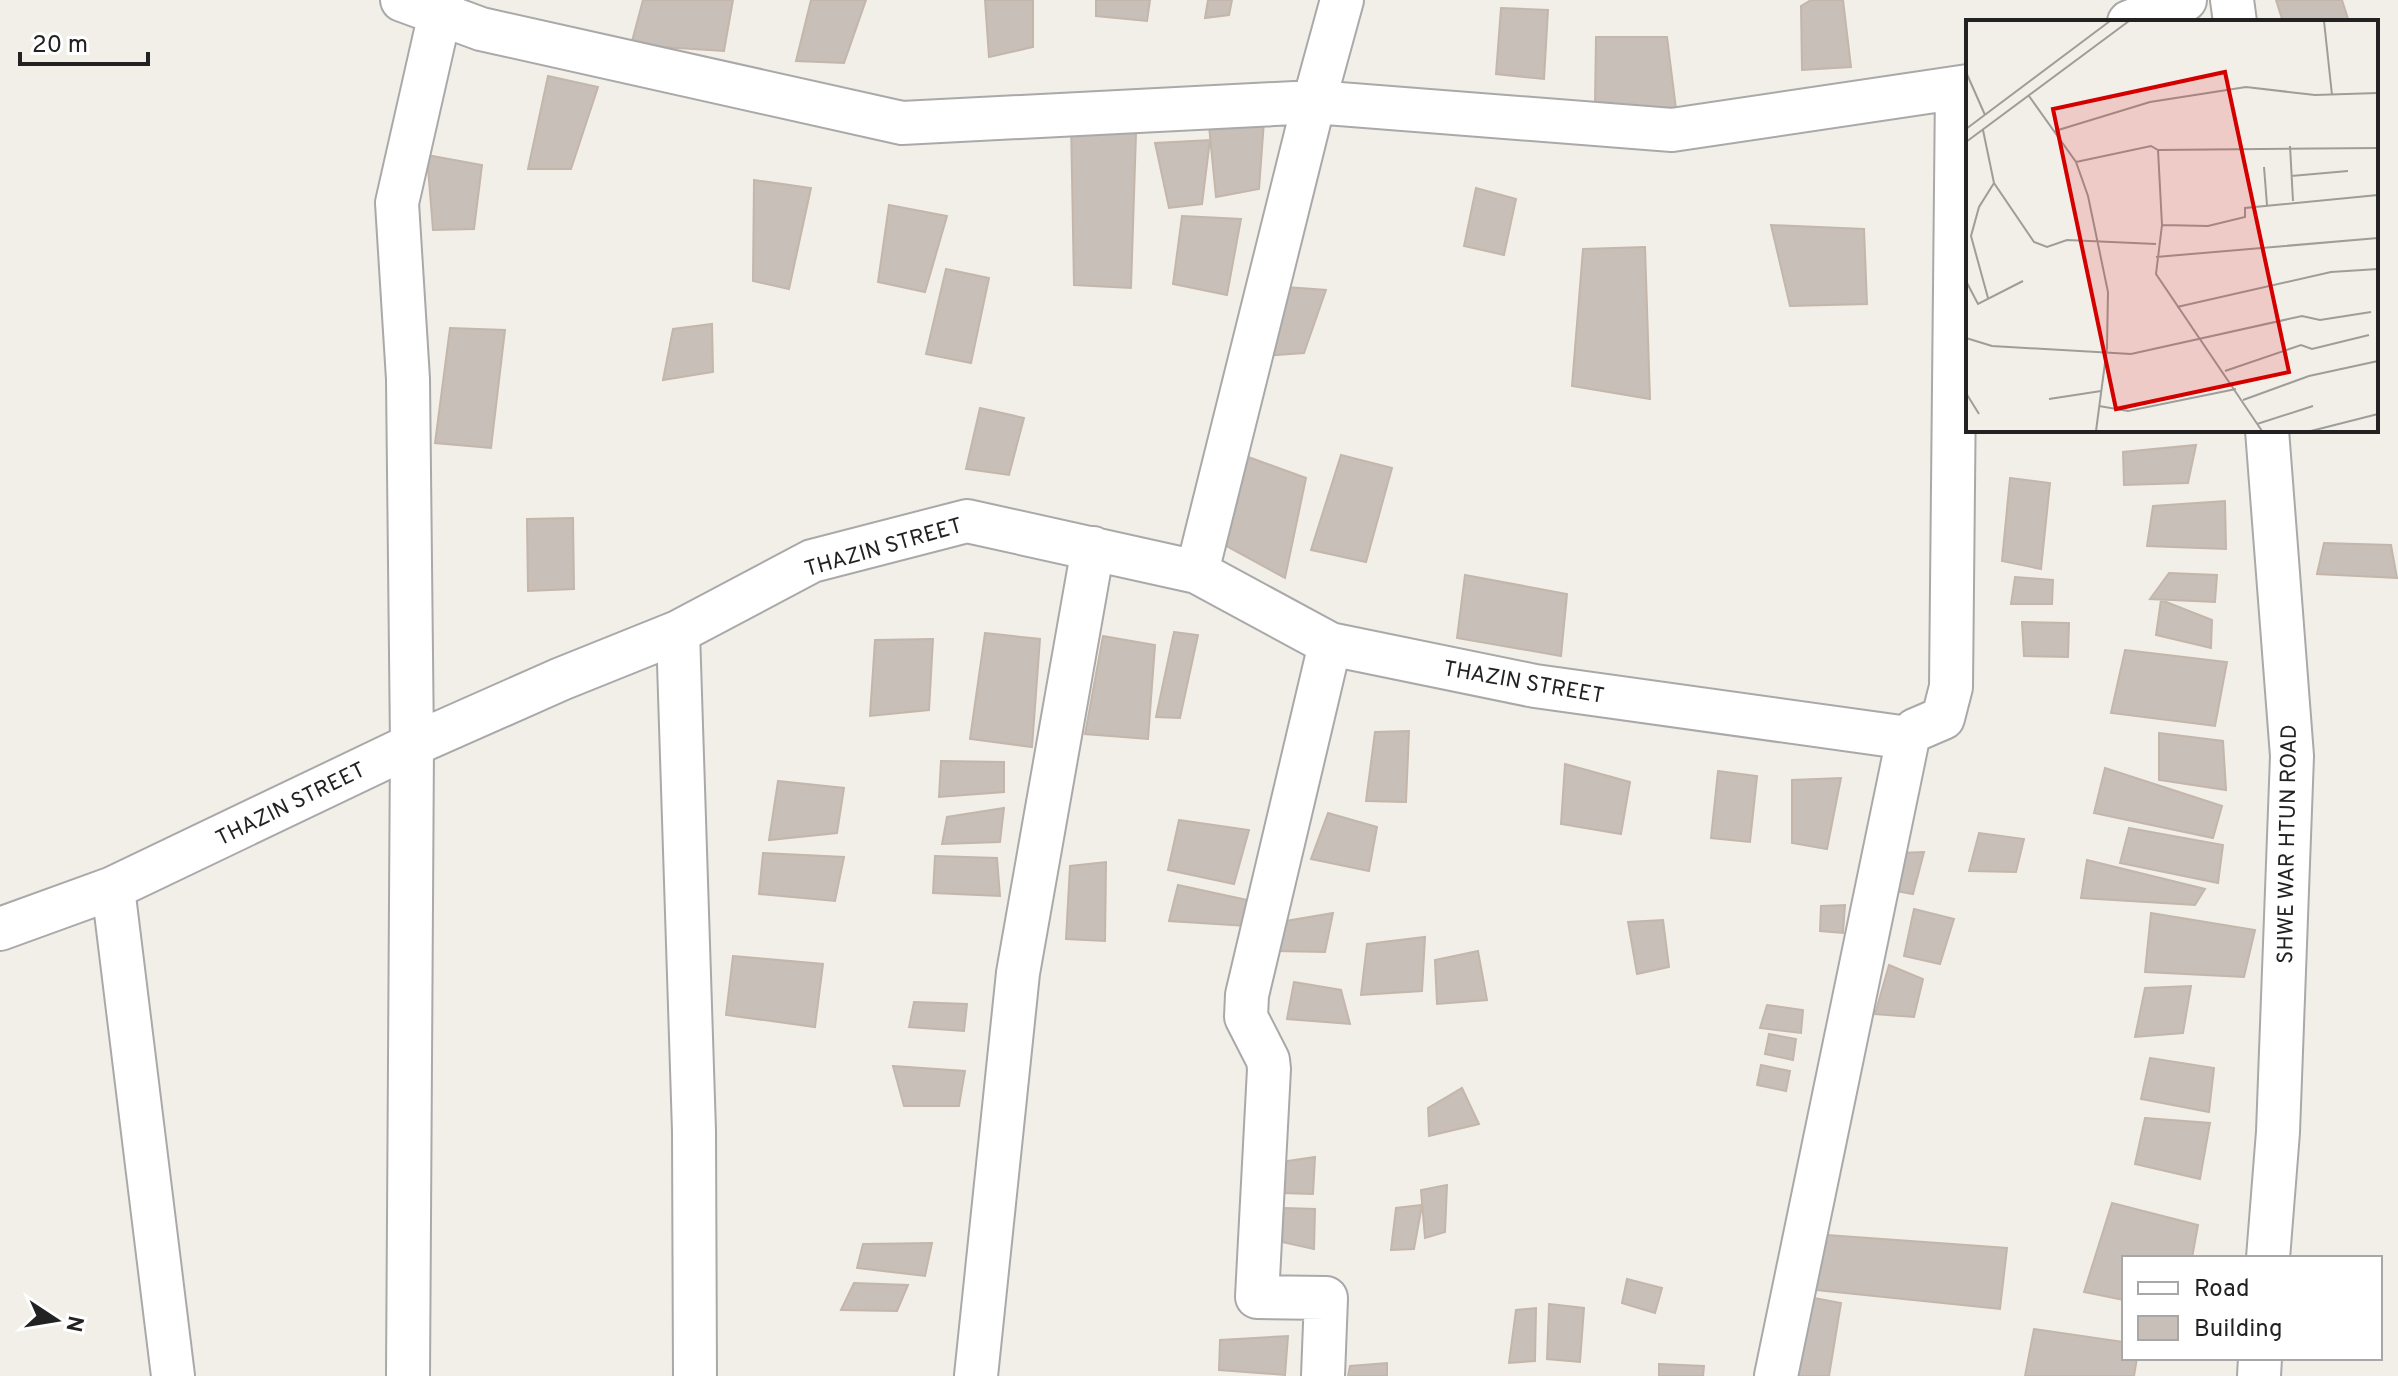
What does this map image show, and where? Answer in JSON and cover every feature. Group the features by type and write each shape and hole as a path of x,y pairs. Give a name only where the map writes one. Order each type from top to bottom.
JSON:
{"street":[{"path":"1197,572 1342,0"},
{"path":"2134,20 2185,0"},
{"path":"2232,0 2235,20"},
{"path":"408,1376 412,745 408,379 397,203 428,4 481,29 902,123 1314,102 1672,130 1962,87 1951,687 1943,718 1915,730 1908,738 1776,1376"},
{"name":"SHWE WAR HTUN ROAD","path":"2267,432 2292,756 2278,1132 2268,1256"},
{"name":"THAZIN STREET","path":"0,929 113,888 412,745 561,679 678,632 812,561 967,521 1197,572 1330,644 1535,686 1908,738"},
{"path":"976,1376 1018,973 1093,548"},
{"path":"678,632 694,1131 695,1376"},
{"path":"1323,1376 1326,1298 1257,1297 1269,1069 1268,1060 1246,1017 1247,995 1330,644"},
{"path":"113,888 173,1376"}],"building":[{"path":"643,0 733,0 724,51 631,45"},
{"path":"811,0 866,0 844,63 796,61"},
{"path":"985,0 1033,0 1033,47 989,57"},
{"path":"1096,0 1150,0 1147,21 1096,16"},
{"path":"1208,0 1232,0 1229,15 1205,18"},
{"path":"1811,0 1843,0 1851,67 1802,70 1801,6"},
{"path":"2276,0 2342,0 2348,20 2282,20"},
{"path":"1501,8 1548,10 1544,79 1496,74"},
{"path":"1596,37 1667,37 1676,109 1595,104"},
{"path":"548,76 598,87 571,169 528,169"},
{"path":"1071,121 1136,133 1131,288 1074,285"},
{"path":"1264,121 1259,189 1216,197 1209,126"},
{"path":"1210,140 1202,204 1169,208 1155,143"},
{"path":"427,155 482,165 474,229 433,230"},
{"path":"754,180 811,188 789,289 753,281"},
{"path":"1476,188 1516,199 1504,255 1464,246"},
{"path":"889,205 947,216 925,292 878,282"},
{"path":"1182,216 1241,219 1227,295 1173,284"},
{"path":"1771,225 1864,229 1867,304 1790,306"},
{"path":"1645,247 1650,399 1572,386 1583,249"},
{"path":"946,269 989,278 971,363 926,354"},
{"path":"1272,286 1326,290 1304,353 1263,356"},
{"path":"712,324 713,372 663,380 673,329"},
{"path":"450,328 505,330 491,448 435,443"},
{"path":"980,408 1024,418 1009,475 966,469"},
{"path":"2196,445 2188,483 2124,485 2123,452"},
{"path":"1240,454 1306,478 1285,578 1219,542"},
{"path":"1341,455 1392,468 1366,562 1311,550"},
{"path":"2010,478 2050,483 2041,569 2002,561"},
{"path":"2225,501 2226,549 2147,546 2153,506"},
{"path":"573,518 574,589 528,591 527,519"},
{"path":"2324,543 2391,545 2397,578 2317,574"},
{"path":"2169,573 2217,575 2215,602 2150,599"},
{"path":"1465,575 1567,594 1561,656 1457,638"},
{"path":"2015,577 2053,580 2052,604 2011,604"},
{"path":"2161,600 2212,620 2211,648 2156,635"},
{"path":"2022,622 2069,623 2068,657 2024,656"},
{"path":"1174,632 1198,635 1180,718 1156,717"},
{"path":"985,633 1040,639 1032,747 970,739"},
{"path":"1103,636 1155,645 1148,739 1085,734"},
{"path":"933,639 929,710 870,716 875,640"},
{"path":"2125,650 2227,662 2215,726 2111,713"},
{"path":"1409,731 1406,802 1366,801 1375,732"},
{"path":"2159,733 2223,741 2226,790 2159,780"},
{"path":"941,761 1004,762 1004,792 939,797"},
{"path":"1565,764 1630,782 1621,834 1561,824"},
{"path":"2105,768 2222,806 2213,838 2094,813"},
{"path":"1718,771 1757,776 1750,842 1711,838"},
{"path":"1841,778 1827,849 1792,843 1792,780"},
{"path":"778,781 844,788 837,833 769,840"},
{"path":"1004,808 1000,842 942,844 947,817"},
{"path":"1328,813 1377,827 1369,871 1311,859"},
{"path":"1179,820 1249,830 1234,884 1168,870"},
{"path":"2129,828 2223,845 2218,883 2120,863"},
{"path":"1979,833 2024,839 2016,872 1969,871"},
{"path":"1924,852 1913,894 1890,890 1896,853"},
{"path":"763,853 844,857 835,901 759,894"},
{"path":"935,856 997,858 1000,896 933,893"},
{"path":"2087,860 2205,889 2195,905 2081,898"},
{"path":"1106,862 1105,941 1066,939 1070,866"},
{"path":"1178,885 1252,901 1247,926 1169,921"},
{"path":"1845,905 1843,933 1820,931 1821,906"},
{"path":"1914,909 1954,919 1940,964 1904,956"},
{"path":"1333,913 1325,952 1275,951 1286,921"},
{"path":"2151,913 2255,930 2244,977 2145,972"},
{"path":"1663,920 1669,967 1637,974 1628,922"},
{"path":"1425,937 1422,991 1361,995 1367,944"},
{"path":"1478,951 1487,1000 1437,1004 1435,960"},
{"path":"733,956 823,964 815,1027 726,1015"},
{"path":"1889,965 1923,979 1914,1017 1875,1014"},
{"path":"1294,982 1341,990 1350,1024 1287,1019"},
{"path":"2191,986 2183,1033 2135,1037 2145,988"},
{"path":"914,1002 967,1004 964,1031 909,1027"},
{"path":"1767,1005 1803,1010 1801,1033 1760,1028"},
{"path":"1769,1034 1796,1039 1793,1060 1765,1054"},
{"path":"2150,1058 2214,1068 2209,1112 2141,1099"},
{"path":"1761,1065 1790,1071 1786,1091 1757,1085"},
{"path":"893,1066 965,1071 959,1106 904,1106"},
{"path":"1462,1088 1479,1124 1429,1136 1428,1108"},
{"path":"2145,1118 2210,1123 2200,1179 2135,1164"},
{"path":"1315,1157 1313,1194 1281,1193 1280,1162"},
{"path":"1447,1185 1445,1232 1425,1238 1421,1190"},
{"path":"2112,1203 2198,1225 2192,1256 2122,1256 2122,1300 2084,1292"},
{"path":"1422,1205 1414,1249 1391,1250 1396,1208"},
{"path":"1284,1208 1315,1209 1314,1249 1282,1242"},
{"path":"1813,1234 2007,1248 2000,1309 1807,1289"},
{"path":"932,1243 925,1276 857,1268 863,1244"},
{"path":"1627,1279 1662,1288 1655,1313 1622,1303"},
{"path":"854,1283 908,1285 897,1311 841,1310"},
{"path":"1798,1295 1841,1303 1829,1376 1786,1376"},
{"path":"1549,1304 1584,1308 1580,1362 1547,1359"},
{"path":"1536,1308 1535,1361 1509,1363 1516,1310"},
{"path":"2034,1329 2122,1342 2122,1360 2137,1360 2134,1376 2025,1376"},
{"path":"1288,1336 1285,1375 1219,1370 1220,1340"},
{"path":"1387,1363 1387,1376 1348,1376 1350,1366"},
{"path":"1659,1364 1704,1366 1703,1376 1659,1376"}]}
